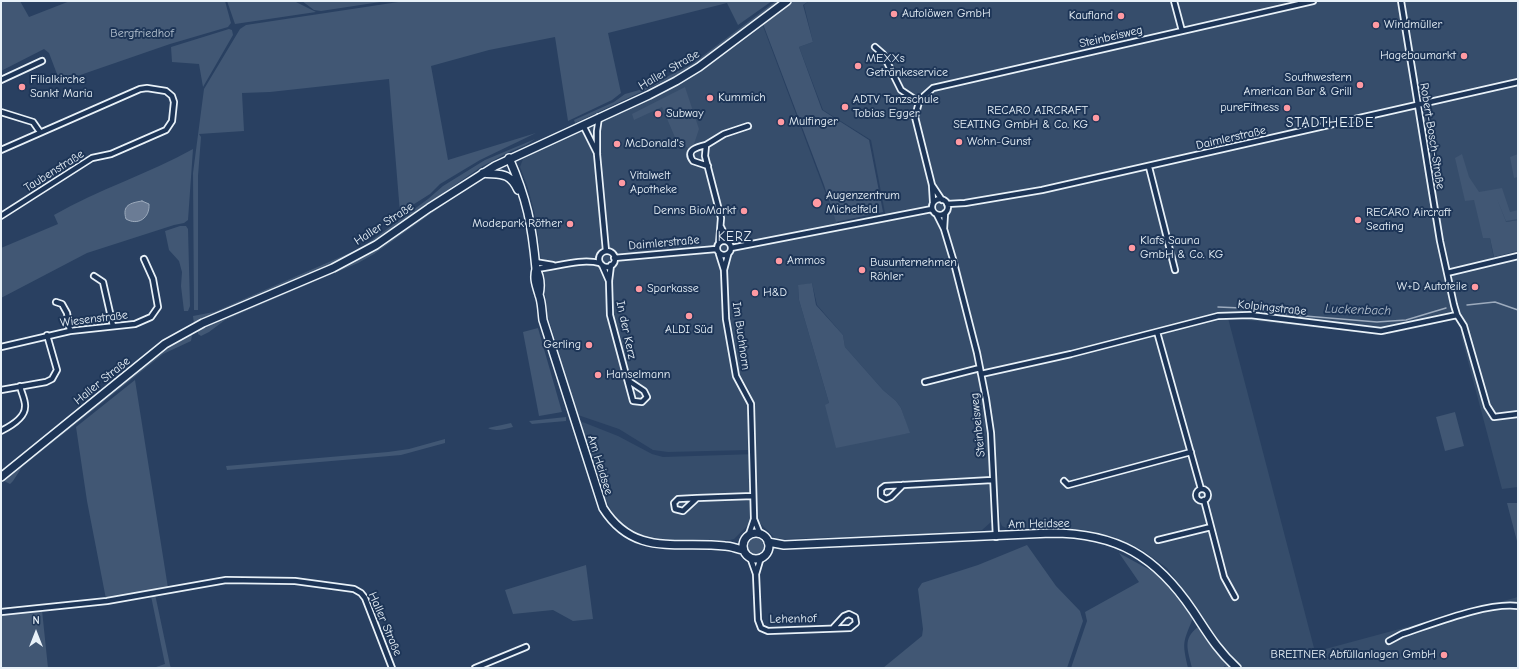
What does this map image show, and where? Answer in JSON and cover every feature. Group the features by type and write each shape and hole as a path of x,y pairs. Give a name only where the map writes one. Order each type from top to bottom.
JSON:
{"main road":[{"name":"Haller Straße","path":"1,477 165,344 203,323 332,268 376,245 483,173 509,158 649,95 676,81 704,63 787,1"},
{"path":"509,158 527,204 532,228"},
{"path":"483,173 503,174 512,180 518,190 526,216 532,228"},
{"name":"Am Heidsee","path":"532,228 536,269 539,275 541,288 539,296 544,320 599,500 608,515 624,532 645,542 664,545 727,546 743,550"},
{"name":"Am Heidsee","path":"768,542 784,545 1066,533 1099,538 1132,550 1153,564 1171,580 1194,612 1214,645 1237,668"},
{"path":"750,534 760,534 768,542 767,551 761,557 756,559 750,557 743,550 743,542 750,534"},
{"name":"Am Heidsee","path":"727,546 743,542"},
{"name":"Am Heidsee","path":"767,551 784,545"}],"street":[{"path":"1174,1 1182,31"},
{"name":"Steinbeisweg","path":"919,102 933,88 1313,1"},
{"name":"Robert-Bosch-Straße","path":"1401,1 1440,241 1457,315 1464,326 1487,406 1494,418 1518,414"},
{"path":"875,47 883,54 902,90 919,102 915,113 916,124 932,185 932,209 937,215 944,213 947,209 947,204 942,200 932,185"},
{"path":"1,80 42,61"},
{"name":"Daimlerstraße","path":"947,204 965,204 1042,190 1149,167 1518,82"},
{"name":"Taubenstraße","path":"1,216 92,158 111,154 166,130 172,121 174,102 166,91 147,88 127,94 40,132"},
{"path":"1,112 32,122 40,132 1,150"},
{"path":"599,117 597,131 597,154 606,251"},
{"path":"583,125 597,154"},
{"path":"708,166 693,161 690,156 691,152 696,147 706,145 724,134 748,126"},
{"path":"706,145 705,156 718,204 721,227 718,252 723,256 728,255 731,248 721,227"},
{"path":"1149,167 1175,270"},
{"path":"933,202 942,200"},
{"path":"731,248 932,209"},
{"name":"Steinbeisweg","path":"944,213 944,229"},
{"name":"Steinbeisweg","path":"937,215 944,229 980,368 991,433 992,480 996,537"},
{"path":"719,243 723,241 728,242"},
{"path":"535,262 554,264 591,261 607,267 611,265 614,258 611,252 606,251 591,261"},
{"name":"Daimlerstraße","path":"614,258 718,252"},
{"name":"Im Buchhorn","path":"718,252 724,270 726,319 736,376 751,404 754,519 750,534"},
{"name":"Im Buchhorn","path":"724,270 728,255"},
{"path":"1447,273 1518,256"},
{"path":"599,257 601,264"},
{"name":"Wiesenstraße","path":"1,347 47,335 70,331 135,324 151,317 158,306 153,279 144,258"},
{"path":"536,269 554,264"},
{"name":"In der Kerz","path":"601,264 609,281"},
{"name":"In der Kerz","path":"611,265 609,281 610,315 620,357 629,381 633,401 642,402 647,397 644,391 629,381"},
{"path":"94,276 103,282 113,326"},
{"path":"56,302 62,304 67,313 70,331"},
{"name":"Kolpingstraße","path":"981,374 1230,314 1381,331 1457,315"},
{"path":"1157,332 1200,489"},
{"path":"1,390 10,390 20,386 46,382 55,375 56,370 47,335"},
{"path":"924,382 980,368"},
{"path":"1,431 14,422 25,410 20,386"},
{"path":"1064,481 1068,485 1191,452"},
{"path":"903,485 891,497 886,499 881,496 881,489 885,486 992,480"},
{"path":"1200,489 1207,492 1207,497 1204,500 1224,577 1235,597"},
{"path":"1200,489 1196,493 1196,496 1201,500 1204,500"},
{"path":"697,498 683,511 674,509 674,503 678,499 697,498 753,496"},
{"name":"Im Buchhorn","path":"754,519 760,534"},
{"path":"1158,540 1211,527"},
{"name":"Lehenhof","path":"750,557 756,574 758,620 761,628 768,631 850,628 856,623 855,617 849,614 844,616 833,628"},
{"name":"Lehenhof","path":"756,574 761,557"},
{"name":"Haller Straße","path":"1,612 107,601 226,580 295,581 354,589 362,593 365,598 392,668"},
{"path":"1389,641 1402,634 1491,607 1507,605 1518,606"},
{"path":"474,668 526,647"}],"shaded area":[{"path":"809,1 1518,1 1518,220 1506,222 1490,238 1495,265 1518,259 1518,487 1502,489 1461,335 1462,326 1456,320 1448,318 1437,321 1432,325 1384,335 1228,318 1314,648 1318,651 1518,597 1518,668 1243,668 1217,644 1181,587 1167,568 1142,550 1114,537 1086,530 1006,528 1002,526 1000,521 997,478 990,479 991,522 982,530 938,534 783,539 775,538 760,523 750,523 734,539 730,540 666,540 641,535 623,525 612,512 602,492 580,421 618,436 652,454 663,457 756,454 754,404 749,390 739,374 729,309 723,310 723,320 735,380 747,403 748,450 668,452 653,450 619,429 578,415 548,317 536,219 528,188 520,167 523,159 531,154 658,96 706,68 763,26 839,229 886,218 871,140 823,110 799,47 813,42 804,5","holes":["812,283 817,305 843,335 845,347 883,390 896,401 901,408 909,433 881,438 829,403 799,300 798,286"]},
{"path":"142,201 149,204 148,213 145,217 135,222 126,219 126,208 131,204"}],"green space":[{"name":"Bergfriedhof","path":"1,1 20,1 29,17 70,1 225,1 231,23 228,27 170,44 60,82 49,53 44,49 1,71"},
{"path":"227,1 294,1 316,12 235,24"},
{"path":"302,1 387,1 321,11 314,10"},
{"path":"405,1 772,1 738,25 727,3 608,33 621,93 612,100 568,121 555,37 489,50 431,66 448,160 536,133 480,160 440,184 430,194 400,213 389,79 270,92 242,93 244,131 199,134 201,137 198,176 198,310 194,310 193,173 204,89 240,29 246,25"},
{"path":"776,1 782,1 692,68 575,123 574,120 614,102 625,94 643,89 692,64"},
{"path":"794,1 809,1 803,5 813,42 799,47 822,110 869,140 883,212 836,222 824,185 763,24"},
{"path":"229,29 232,30 233,35 203,87 199,64 172,62 171,47"},
{"path":"685,87 699,129 694,144 688,148 677,142 662,107 634,120 632,114"},
{"path":"535,139 481,167 350,257 194,324 193,316 214,312 352,252 368,243 428,199 443,186 485,160"},
{"path":"193,149 188,220 184,223 87,253 1,298 1,248 58,224 54,215 71,206"},
{"path":"1462,154 1469,177 1479,192 1502,188 1510,212 1518,210 1518,219 1506,221 1497,199 1506,222 1518,220 1518,251 1494,257 1490,238 1483,238 1474,200 1465,201 1455,158"},
{"path":"1518,154 1518,177 1514,178 1510,157"},
{"path":"448,200 446,203 374,254 358,263 225,320 201,336 198,334 198,330 203,327 358,259"},
{"path":"180,226 186,226 188,229 190,306 188,311 184,311 181,286 182,272 179,261 169,250 165,231"},
{"path":"812,283 816,305 843,335 845,347 883,390 896,401 901,408 910,433 836,448 825,405 829,403 799,300 798,285"},
{"path":"538,328 562,412 539,416 523,332"},
{"path":"188,333 192,335 191,341 163,354 22,467 10,484 4,481 4,477 162,351"},
{"path":"135,380 168,588 106,599 87,501 76,427"},
{"path":"1455,412 1464,446 1445,451 1436,417"},
{"path":"566,417 566,421 532,424 529,421"},
{"path":"511,423 513,427 507,429 497,430 488,428"},
{"path":"445,439 445,443 401,455 227,470 226,466 388,452 409,449"},
{"path":"1507,503 1518,503 1518,545"},
{"path":"751,537 759,537 764,542 762,553 759,555 751,555 746,550 746,542"},
{"path":"1027,545 1056,586 1080,611 1083,621 1067,668 883,668 922,636 923,629 918,589 922,583 978,565"},
{"path":"1119,553 1159,575 1193,618 1184,642 1188,668 1071,668 1087,621 1085,612 1139,582"},
{"path":"586,565 593,619 573,621 553,610 513,614 505,590"},
{"path":"155,594 171,668 153,668 165,664 151,596"},
{"path":"42,610 48,668 1,668 1,613"},
{"path":"1198,627 1208,642 1233,668 1227,668 1225,666 1222,668 1192,668 1188,650 1188,640 1193,631"}],"waterway":[{"name":"Luckenbach","path":"1467,305 1495,302 1518,310"},
{"name":"Luckenbach","path":"1218,307 1241,308 1286,314"},
{"name":"Luckenbach","path":"1293,315 1377,322 1406,320 1446,308"}],"place":[{"name":"Autolöwen GmbH","path":"894,14"},
{"name":"Kaufland","path":"1121,16"},
{"name":"Windmüller","path":"1376,25"},
{"name":"Hagebaumarkt","path":"1464,56"},
{"name":"MEXXs Getränkeservice","path":"858,66"},
{"name":"Southwestern American Bar & Grill","path":"1360,85"},
{"name":"Filialkirche Sankt Maria","path":"22,87"},
{"name":"Kummich","path":"710,98"},
{"name":"ADTV Tanzschule Tobias Egger","path":"845,107"},
{"name":"pureFitness","path":"1287,108"},
{"name":"Subway","path":"658,114"},
{"name":"RECARO AIRCRAFT SEATING GmbH & Co. KG","path":"1096,118"},
{"name":"Mulfinger","path":"781,122"},
{"name":"Wohn-Gunst","path":"959,142"},
{"name":"McDonald's","path":"617,144"},
{"name":"Vitalwelt Apotheke","path":"622,183"},
{"name":"Augenzentrum Michelfeld","path":"817,203"},
{"name":"Denns BioMarkt","path":"744,211"},
{"name":"RECARO Aircraft Seating","path":"1358,220"},
{"name":"Modepark Röther","path":"570,224"},
{"name":"Klafs Sauna GmbH & Co. KG","path":"1132,248"},
{"name":"Ammos","path":"779,261"},
{"name":"Busunternehmen Röhler","path":"862,270"},
{"name":"W+D Autoteile","path":"1475,287"},
{"name":"Sparkasse","path":"639,289"},
{"name":"H&D","path":"755,293"},
{"name":"ALDI Süd","path":"689,316"},
{"name":"Gerling","path":"589,345"},
{"name":"Hanselmann","path":"598,375"},
{"name":"BREITNER Abfüllanlagen GmbH","path":"1444,655"}],"district":[{"name":"STADTHEIDE","path":"1330,123"},
{"name":"KERZ","path":"735,237"}]}
